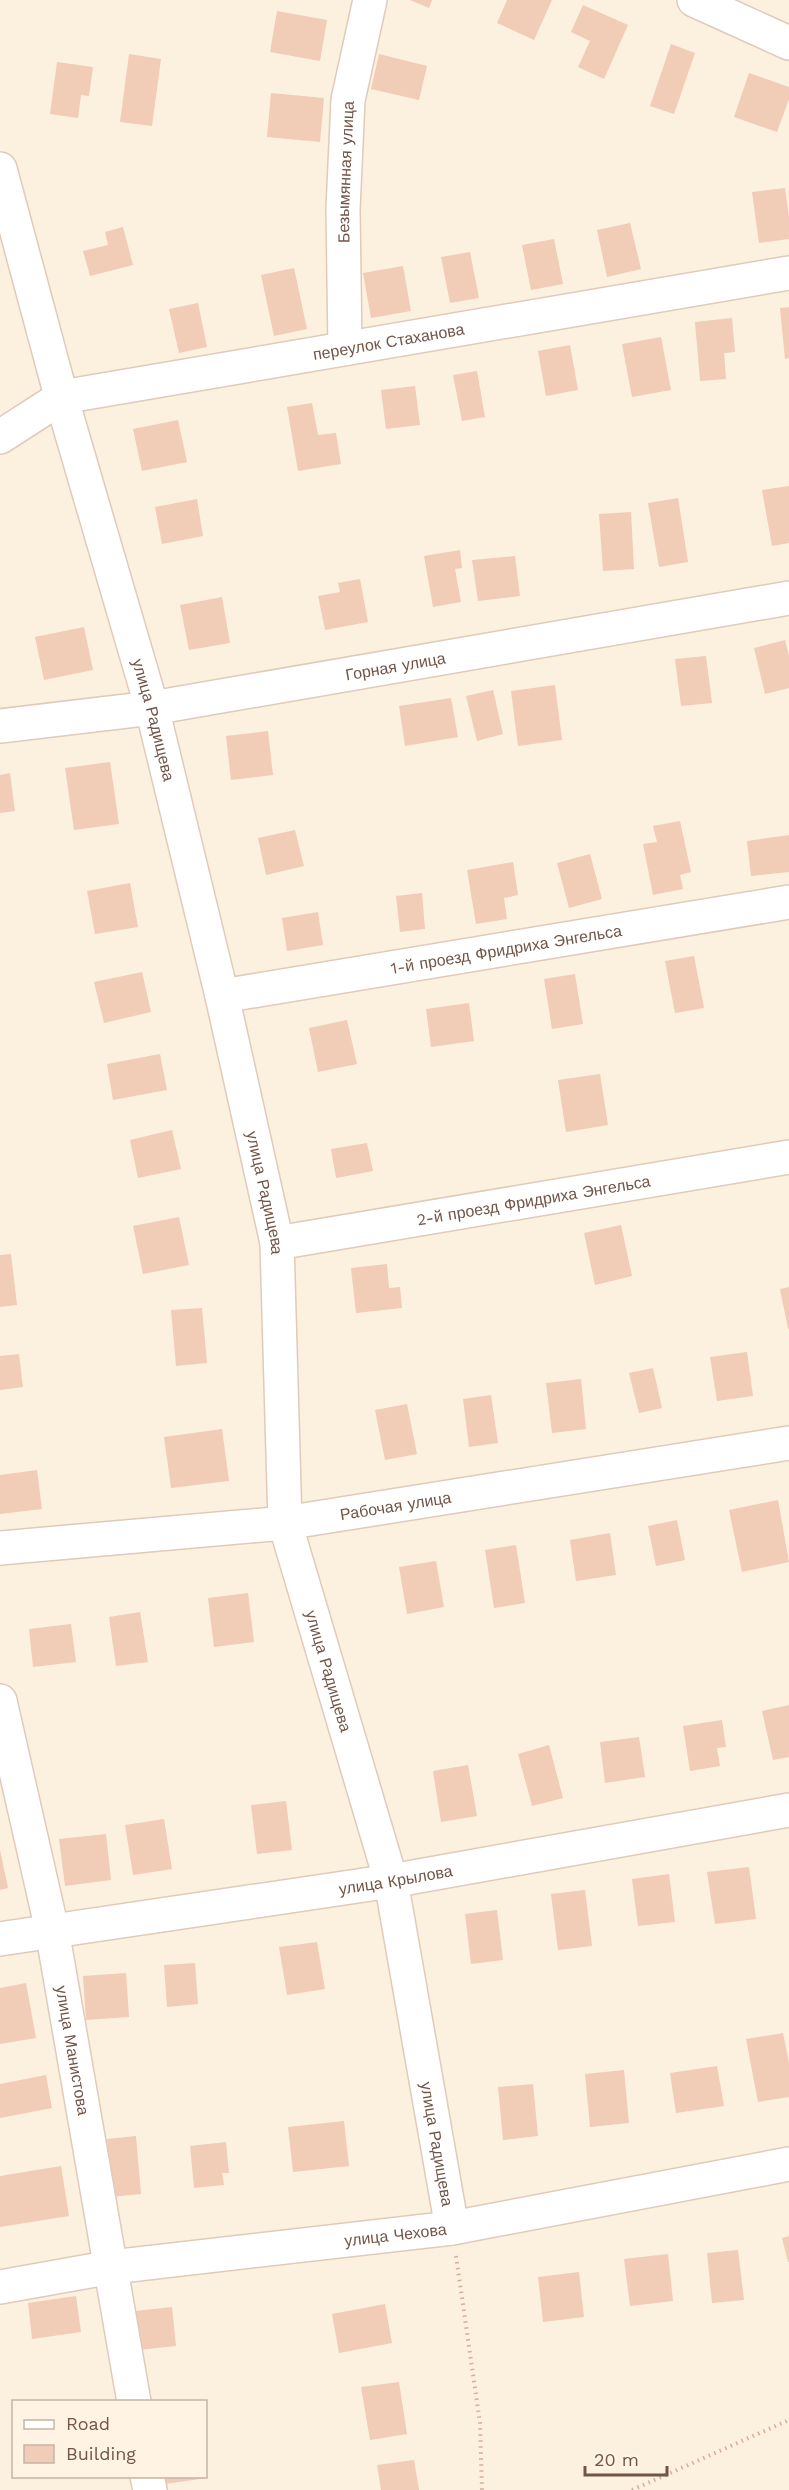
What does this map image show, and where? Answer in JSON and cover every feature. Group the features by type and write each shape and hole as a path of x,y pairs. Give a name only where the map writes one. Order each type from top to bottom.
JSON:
{"street":[{"name":"Безымянная улица","path":"345,348 343,209 348,100 370,0"},
{"path":"694,0 789,43"},
{"name":"улица Радищева","path":"0,169 62,397 152,708 222,996 277,1243 285,1523 391,1881 452,2228"},
{"name":"переулок Стаханова","path":"0,437 62,397 789,273"},
{"name":"Горная улица","path":"0,726 152,708 789,598"},
{"name":"1-й проезд Фридриха Энгельса","path":"222,996 789,902"},
{"name":"2-й проезд Фридриха Энгельса","path":"277,1243 789,1157"},
{"name":"Рабочая улица","path":"0,1548 285,1523 789,1443"},
{"name":"улица Манистова","path":"0,1701 52,1930 135,2400"},
{"name":"улица Крылова","path":"0,1939 391,1881 789,1810"},
{"name":"улица Чехова","path":"0,2287 112,2267 452,2228 789,2164"}],"path":[{"path":"452,2228 480,2423 483,2490"},
{"path":"632,2490 789,2420"}],"building":[{"path":"410,0 432,0 429,8"},
{"path":"507,0 552,0 534,40 497,23"},
{"path":"583,5 628,25 604,79 578,67 590,41 571,32"},
{"path":"277,11 327,20 320,61 270,52"},
{"path":"671,44 695,53 674,114 650,106"},
{"path":"129,54 161,59 152,126 120,122"},
{"path":"379,54 427,66 419,100 371,89"},
{"path":"57,62 93,67 89,96 81,95 78,118 50,114"},
{"path":"749,73 789,87 789,99 777,132 734,117"},
{"path":"271,93 324,98 320,142 267,137"},
{"path":"785,188 789,239 759,243 752,192"},
{"path":"630,223 641,269 607,277 597,230"},
{"path":"123,227 133,265 90,276 83,251 108,245 105,232"},
{"path":"554,239 563,284 531,290 522,245"},
{"path":"470,252 479,298 450,303 441,257"},
{"path":"403,266 411,311 371,318 363,273"},
{"path":"294,268 307,329 274,336 261,275"},
{"path":"198,303 207,347 179,353 169,309"},
{"path":"789,307 789,358 785,359 780,308"},
{"path":"732,318 735,352 724,353 726,379 700,381 695,322"},
{"path":"661,337 671,390 632,397 622,344"},
{"path":"570,345 578,390 546,396 538,351"},
{"path":"477,371 485,417 462,421 453,375"},
{"path":"415,386 420,425 386,429 381,390"},
{"path":"312,403 318,435 336,433 341,464 298,471 287,407"},
{"path":"178,420 187,462 142,471 133,429"},
{"path":"789,486 789,543 772,546 762,490"},
{"path":"678,498 688,562 659,567 648,503"},
{"path":"197,499 203,536 162,544 155,507"},
{"path":"631,512 634,569 603,571 599,514"},
{"path":"460,550 462,568 455,569 461,602 433,607 424,556"},
{"path":"515,556 520,596 478,601 472,560"},
{"path":"360,579 368,622 325,630 318,596 340,592 338,583"},
{"path":"222,597 230,643 189,650 180,605"},
{"path":"84,627 93,670 44,680 35,637"},
{"path":"785,640 789,656 789,688 765,694 754,648"},
{"path":"706,656 712,703 681,706 675,659"},
{"path":"555,685 562,740 518,746 511,691"},
{"path":"493,690 503,734 477,741 466,696"},
{"path":"451,698 458,737 405,746 399,706"},
{"path":"268,731 273,775 231,780 226,736"},
{"path":"110,762 119,824 74,830 65,768"},
{"path":"10,773 15,811 0,813 0,775"},
{"path":"680,821 691,872 680,875 683,889 653,895 643,844 657,842 653,826"},
{"path":"295,830 304,866 266,875 258,838"},
{"path":"789,835 789,872 751,876 747,841"},
{"path":"590,854 602,899 569,908 557,863"},
{"path":"513,862 518,895 504,898 507,919 476,924 467,870"},
{"path":"130,883 138,927 95,934 87,891"},
{"path":"422,893 425,929 400,932 396,896"},
{"path":"318,912 323,945 287,951 282,918"},
{"path":"694,956 704,1008 675,1013 665,961"},
{"path":"142,972 151,1012 104,1023 94,982"},
{"path":"575,974 583,1024 552,1029 544,979"},
{"path":"469,1003 474,1041 431,1047 426,1009"},
{"path":"347,1020 357,1064 318,1072 309,1028"},
{"path":"160,1054 167,1090 113,1100 107,1064"},
{"path":"600,1074 608,1125 566,1132 558,1080"},
{"path":"172,1130 181,1169 138,1178 130,1140"},
{"path":"367,1143 373,1171 336,1178 331,1149"},
{"path":"179,1217 189,1265 143,1274 133,1226"},
{"path":"621,1225 632,1276 595,1285 584,1233"},
{"path":"11,1254 17,1305 0,1307 0,1255"},
{"path":"387,1264 389,1288 400,1287 402,1308 356,1313 351,1268"},
{"path":"789,1287 789,1329 788,1329 780,1289"},
{"path":"202,1308 207,1363 176,1366 171,1310"},
{"path":"747,1352 753,1396 717,1401 710,1357"},
{"path":"19,1354 23,1387 0,1390 0,1356"},
{"path":"653,1368 662,1408 639,1413 629,1373"},
{"path":"581,1379 586,1429 552,1433 546,1383"},
{"path":"491,1395 498,1443 469,1447 463,1399"},
{"path":"407,1404 417,1454 385,1460 375,1410"},
{"path":"222,1429 229,1481 171,1488 164,1437"},
{"path":"37,1470 42,1509 0,1514 0,1475"},
{"path":"778,1500 789,1562 742,1572 729,1510"},
{"path":"677,1520 685,1560 656,1566 648,1526"},
{"path":"610,1533 616,1575 576,1581 570,1540"},
{"path":"516,1545 525,1603 494,1608 485,1550"},
{"path":"436,1561 444,1607 407,1614 399,1567"},
{"path":"248,1593 254,1642 214,1647 208,1598"},
{"path":"140,1612 148,1662 116,1666 109,1617"},
{"path":"71,1624 76,1662 33,1667 29,1629"},
{"path":"789,1705 789,1757 773,1760 762,1711"},
{"path":"722,1720 726,1747 717,1748 720,1766 690,1771 683,1726"},
{"path":"639,1737 645,1777 605,1783 600,1742"},
{"path":"549,1745 563,1798 532,1806 518,1754"},
{"path":"468,1765 477,1816 441,1822 433,1771"},
{"path":"286,1801 292,1850 257,1854 251,1805"},
{"path":"164,1819 172,1869 133,1875 125,1825"},
{"path":"106,1834 111,1880 65,1886 59,1839"},
{"path":"0,1850 8,1888 0,1890"},
{"path":"749,1867 756,1919 715,1924 707,1872"},
{"path":"669,1874 675,1922 638,1926 632,1879"},
{"path":"585,1890 592,1946 558,1950 551,1894"},
{"path":"497,1910 503,1960 471,1964 465,1914"},
{"path":"317,1942 325,1989 287,1995 279,1947"},
{"path":"195,1963 198,2004 167,2007 164,1965"},
{"path":"126,1973 129,2017 86,2020 83,1976"},
{"path":"26,1983 36,2038 0,2044 0,1988"},
{"path":"783,2033 789,2063 789,2097 758,2102 746,2039"},
{"path":"717,2066 724,2106 676,2113 670,2073"},
{"path":"624,2070 629,2123 590,2127 585,2074"},
{"path":"46,2075 52,2108 0,2118 0,2084"},
{"path":"533,2084 538,2136 503,2140 498,2087"},
{"path":"344,2121 349,2166 293,2172 288,2127"},
{"path":"136,2136 141,2194 111,2197 107,2139"},
{"path":"226,2142 229,2173 222,2173 224,2185 194,2188 190,2146"},
{"path":"61,2166 69,2216 0,2227 0,2176"},
{"path":"789,2236 789,2262 788,2262 782,2238"},
{"path":"738,2250 744,2300 712,2303 707,2253"},
{"path":"668,2254 673,2301 630,2306 624,2259"},
{"path":"579,2272 584,2317 543,2322 538,2277"},
{"path":"76,2296 81,2332 32,2339 28,2303"},
{"path":"385,2304 392,2343 339,2353 332,2314"},
{"path":"172,2307 176,2346 138,2350 135,2311"},
{"path":"399,2382 407,2434 370,2440 361,2387"},
{"path":"414,2460 419,2490 381,2490 377,2465"},
{"path":"164,2478 207,2478 165,2484"}]}
